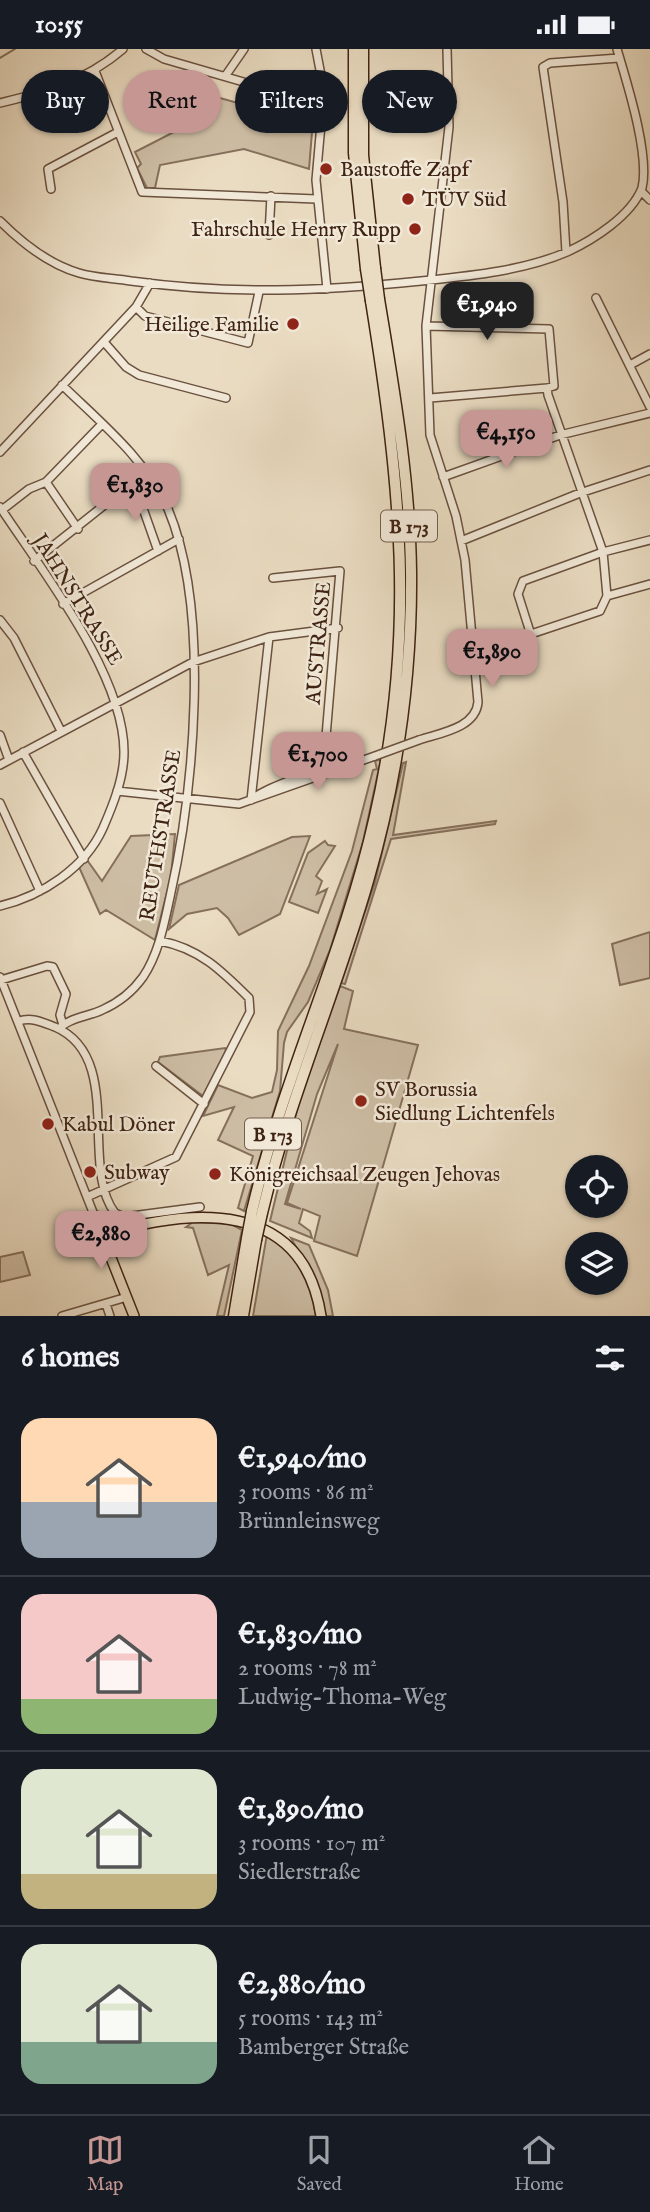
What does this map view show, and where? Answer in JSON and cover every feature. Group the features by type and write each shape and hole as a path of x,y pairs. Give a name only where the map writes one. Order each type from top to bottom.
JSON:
{"highway":[{"name":"B 173","path":"236,1316 257,1212 368,881 384,817 402,718 411,616 410,531 402,447 375,300 354,153 354,49"},
{"name":"B 173","path":"363,49 363,155 371,269"}],"main road":[{"path":"134,1316 102,1235 125,1228 203,1217 239,1221 269,1231 298,1256 314,1289 321,1316"}],"street":[{"path":"96,70 123,49"},
{"path":"146,49 164,59 235,78"},
{"path":"226,75 244,49"},
{"path":"316,49 320,70"},
{"path":"117,791 230,805 251,800 464,724 474,717 478,702 461,541 430,435 426,326 448,139 447,49"},
{"path":"0,221 18,239 59,265 80,273 150,283 259,292 430,280 500,270 566,252 608,226 641,191 645,173 646,136 617,49"},
{"path":"566,252 563,202 543,67 550,63 619,58"},
{"path":"0,103 21,98"},
{"path":"109,108 143,192 316,199"},
{"path":"51,189 48,169 118,132"},
{"path":"320,133 316,199 327,289"},
{"path":"641,191 650,199"},
{"path":"270,235 271,196"},
{"path":"0,452 136,307 150,283"},
{"path":"136,307 145,316 248,344 259,292"},
{"path":"443,477 560,436 650,410 596,298"},
{"path":"426,326 549,329 550,387 560,436 603,552 607,596 603,608 595,614 474,653"},
{"path":"104,342 125,367 139,375 226,398"},
{"path":"630,365 650,354"},
{"name":"REUTHSTRASSE","path":"61,1027 104,1009 124,997 143,977 160,940 187,801 193,738 193,662 185,569 167,507 146,472 62,384"},
{"path":"430,398 550,387"},
{"path":"1,509 29,489 46,482 102,424"},
{"path":"461,541 580,493 650,470"},
{"path":"34,561 78,529 146,472"},
{"path":"46,482 78,529"},
{"path":"134,483 158,551"},
{"name":"JAHNSTRASSE","path":"0,906 40,891 84,859 98,839 117,791 124,747 114,703 101,664 1,509"},
{"path":"63,604 178,539"},
{"path":"531,635 518,594 523,581 603,552 650,540"},
{"name":"AUSTRASSE","path":"251,800 263,790 313,768 324,759 338,628 340,571 273,578"},
{"path":"607,596 650,584"},
{"path":"0,620 14,638 61,731"},
{"path":"0,765 193,662 269,637 338,628"},
{"path":"251,800 269,637"},
{"path":"0,735 9,760"},
{"path":"23,752 84,859"},
{"path":"0,803 40,891"},
{"path":"87,1197 176,1157 250,1012 251,1004 240,989 204,957 182,945 160,940"},
{"path":"61,1027 60,1015 66,994 53,967 47,966 1,979 102,1235"},
{"path":"19,1021 36,1020 61,1027 79,1046 89,1065 98,1115 103,1188 112,1210 124,1217 200,1207"},
{"path":"156,1066 204,1104"},
{"path":"94,1214 125,1228"},
{"path":"62,1316 127,1297"},
{"path":"106,1304 110,1316"}],"shaded area":[{"path":"221,98 235,102 235,133 312,133 309,169 244,149 160,165 155,188 147,188 137,168 141,164 135,152 172,133 221,133"},
{"path":"381,759 363,842 330,950 308,1002 287,1032 280,1091 244,1211 238,1208 253,1156 218,1140 234,1107 203,1116 218,1085 252,1098 272,1092 277,1070 278,1031 309,966 352,851 373,770 377,769 375,761"},
{"path":"406,762 393,835 496,821 495,824 391,839 345,984 341,983 375,882 403,763"},
{"path":"175,834 171,876 155,940 106,910 100,914 79,867 87,860 102,881 131,836"},
{"path":"310,836 280,914 239,935 228,918 217,908 187,914 169,929 179,885 292,837"},
{"path":"325,841 328,845 335,846 316,876 322,881 317,894 327,889 318,913 289,902 308,853"},
{"path":"650,932 650,978 620,985 612,944"},
{"name":"SV Borussia Siedlung Lichtenfels","path":"340,986 353,991 344,1029 418,1045 357,1256 314,1241 320,1216 303,1209 299,1223 310,1231 312,1238 270,1221 299,1101","holes":["338,1044 287,1203 301,1209 285,1204 317,1094"]},
{"path":"225,1048 226,1051 203,1096 158,1062 160,1057"},
{"path":"193,1222 231,1224 242,1230 224,1316 217,1316 229,1265 208,1275 193,1228 186,1227"},
{"path":"267,1234 286,1249 300,1269 306,1280 316,1316 253,1316"},
{"path":"291,1238 309,1245 328,1290 333,1316 326,1316 317,1284"},
{"path":"23,1252 30,1275 0,1282 0,1257"}],"waterway":[{"path":"0,58 15,49"}],"place":[{"name":"Baustoffe Zapf","path":"326,169"},
{"name":"TÜV Süd","path":"408,199"},
{"name":"Fahrschule Henry Rupp","path":"415,229"},
{"name":"Heilige Familie","path":"293,324"},
{"name":"SV Borussia Siedlung Lichtenfels","path":"361,1101"},
{"name":"Kabul Döner","path":"48,1124"},
{"name":"Subway","path":"90,1172"},
{"name":"Königreichsaal Zeugen Jehovas","path":"215,1174"}]}
